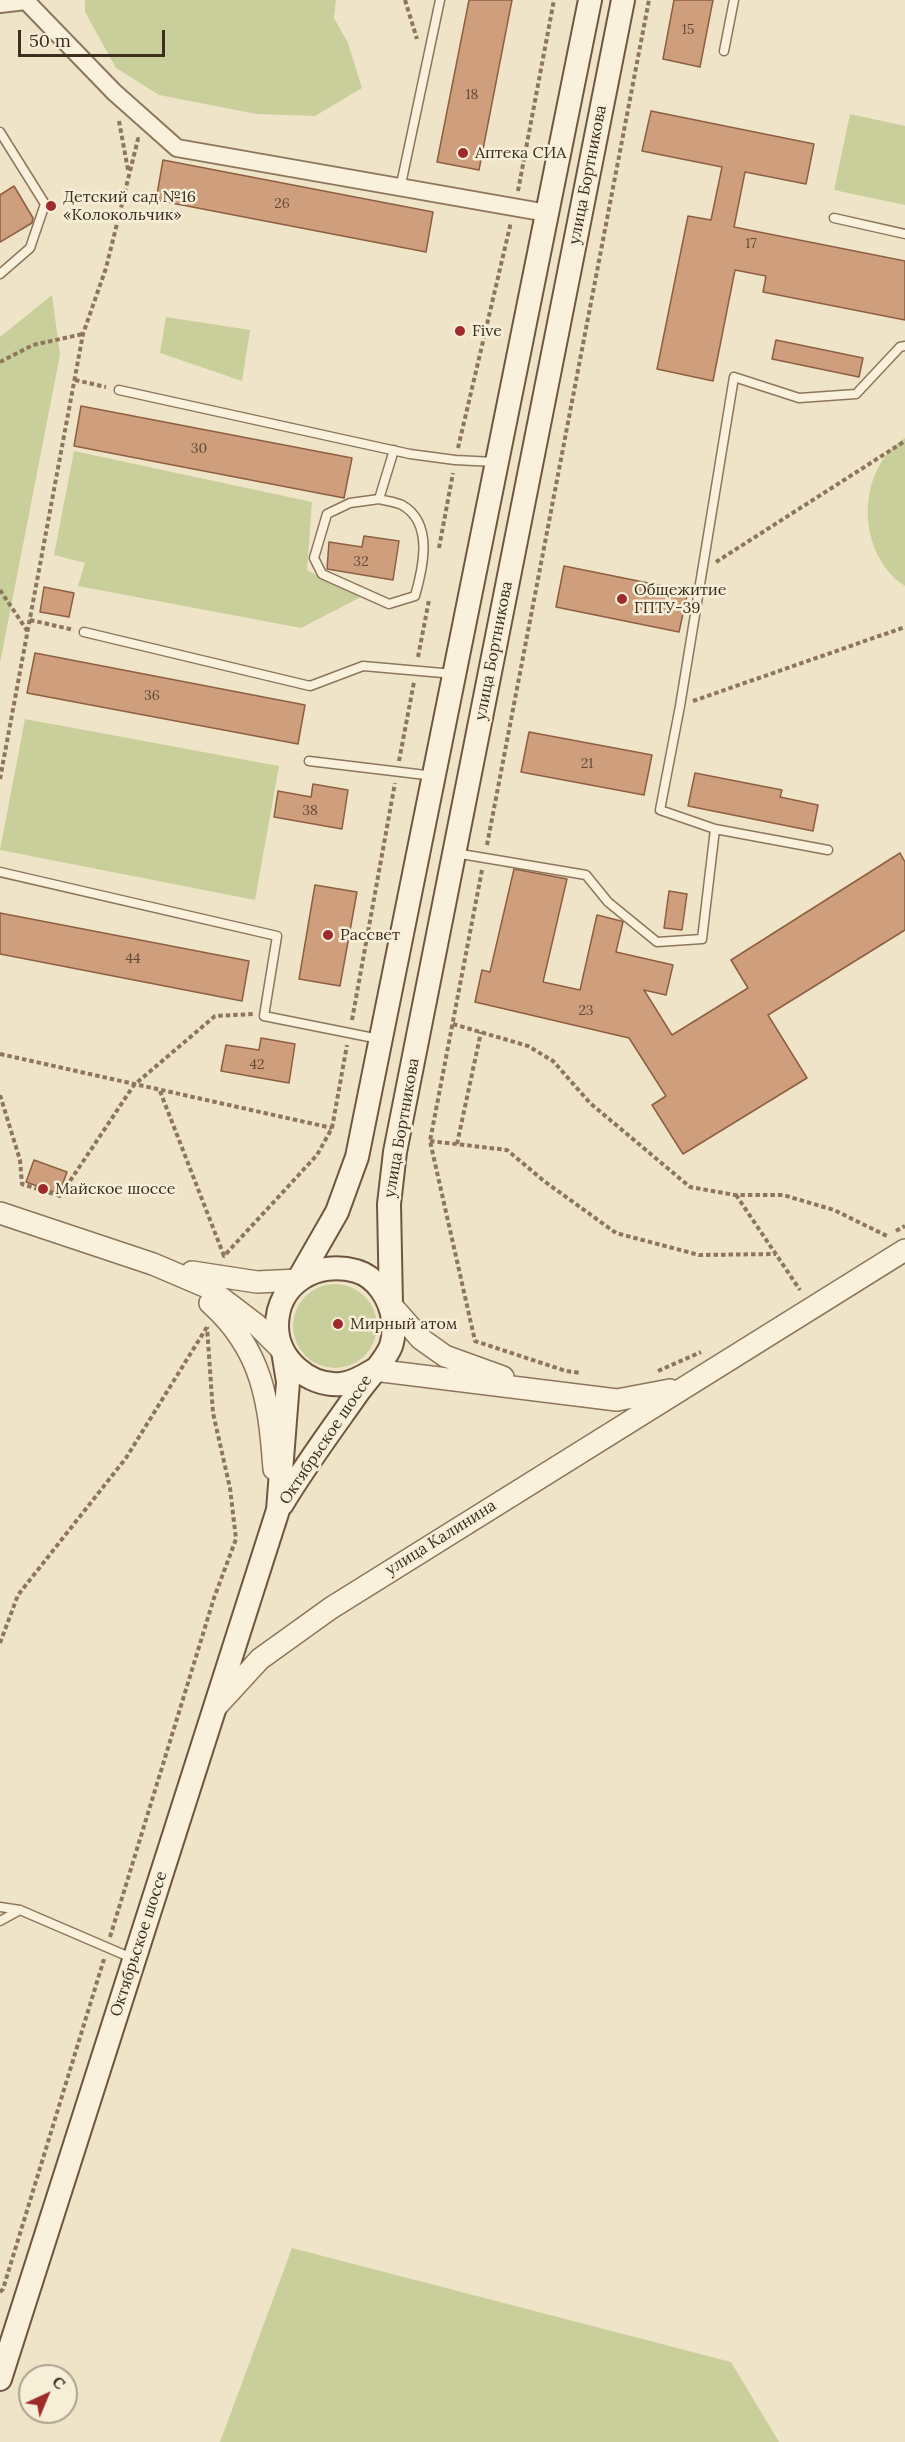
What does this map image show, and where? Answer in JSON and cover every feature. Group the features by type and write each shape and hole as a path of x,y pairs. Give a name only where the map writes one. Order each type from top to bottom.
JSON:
{"main road":[{"name":"улица Бортникова","path":"298,1280 338,1212 357,1157 590,0"},
{"name":"улица Бортникова","path":"391,1305 388,1204 395,1152 623,0"},
{"path":"547,213 580,219"},
{"path":"341,1267 361,1272 379,1286 391,1305 394,1328 390,1347 374,1370 358,1380 340,1384 318,1382 298,1371 283,1352 277,1327 281,1303 298,1280 320,1268 341,1267"},
{"name":"Октябрьское шоссе","path":"279,1510 288,1382 283,1352"},
{"name":"Октябрьское шоссе","path":"0,2379 279,1510 303,1470 374,1370"}],"street":[{"path":"0,4 26,0 114,92 177,148 547,213"},
{"path":"0,1213 153,1264 207,1287 258,1326 283,1352"},
{"name":"улица Калинина","path":"215,1708 260,1659 323,1613 905,1250"},
{"path":"153,1264 256,1282 298,1280"},
{"path":"153,1264 183,1279 225,1316 244,1341 259,1370 271,1419 279,1510"},
{"name":"улица Калинина","path":"391,1305 421,1339 445,1356 540,1390"},
{"name":"улица Калинина","path":"374,1370 617,1400 682,1387"}],"lane":[{"path":"400,189 440,0"},
{"path":"724,51 734,0"},
{"path":"0,132 45,204 30,248 0,274"},
{"path":"834,218 905,234"},
{"path":"828,850 715,829 660,810 680,706 734,377 799,398 856,394 900,347 905,346"},
{"path":"119,390 394,450 455,460 498,462"},
{"path":"378,499 394,450"},
{"path":"378,499 403,506 421,526 424,564 415,596 389,604 322,574 314,558 327,514 350,503 378,499"},
{"path":"84,632 310,686 363,666 455,674"},
{"path":"309,761 434,776"},
{"path":"454,853 586,875 608,902 657,942 702,939 715,829"},
{"path":"0,872 277,936 264,1016 381,1040"},
{"path":"0,1907 20,1910 134,1959"},
{"path":"0,1921 20,1910"}],"path":[{"path":"405,0 426,68"},
{"path":"514,208 554,0"},
{"path":"589,1374 566,1371 475,1341 430,1142 650,0"},
{"path":"114,92 129,173"},
{"path":"0,779 83,334 105,268 138,139 177,148"},
{"path":"0,362 33,345 83,334"},
{"path":"75,380 119,390"},
{"path":"702,571 905,441"},
{"path":"0,590 28,633"},
{"path":"30,620 84,632"},
{"path":"680,706 905,627"},
{"path":"0,1095 20,1160 22,1184 60,1196 134,1085 215,1016 246,1013 264,1016"},
{"path":"453,1024 528,1046 553,1061 590,1103 690,1186 735,1195 783,1195 834,1210 887,1236"},
{"path":"457,1144 481,1032"},
{"path":"0,1054 332,1128 317,1155 224,1256 160,1091"},
{"path":"430,1142 507,1150 544,1182 616,1233 699,1255 776,1254"},
{"path":"735,1195 800,1290"},
{"path":"878,1242 905,1226"},
{"path":"790,1296 810,1284"},
{"path":"0,2292 214,1598 236,1539 230,1488 213,1413 207,1319"},
{"path":"0,1643 18,1595 126,1458 207,1327"},
{"path":"656,1371 710,1346"}],"green space":[{"path":"85,0 336,0 334,18 348,43 362,88 315,116 256,114 159,95 116,68 85,12"},
{"path":"850,114 905,126 905,205 834,190"},
{"path":"52,295 60,355 0,663 0,337"},
{"path":"166,317 250,330 242,381 160,353"},
{"path":"905,438 905,586 889,572 877,554 870,534 868,512 870,490 877,470 889,452"},
{"path":"74,451 312,502 307,570 361,597 301,628 78,586 85,563 54,555"},
{"path":"25,719 279,766 255,900 0,850"},
{"path":"327,1284 343,1284 359,1291 370,1302 377,1318 374,1342 365,1356 343,1368 327,1368 311,1361 300,1350 293,1334 293,1318 300,1302 311,1291"},
{"path":"292,2248 731,2362 779,2442 220,2442"}],"building":[{"path":"469,0 512,0 479,170 437,162"},
{"path":"674,0 713,0 700,67 663,59"},
{"path":"651,111 814,144 806,184 745,172 734,227 905,261 905,320 763,292 766,276 735,270 713,381 657,369 688,216 711,220 722,167 642,151"},
{"path":"163,160 433,212 426,252 156,200"},
{"path":"14,186 33,218 32,223 0,242 0,195"},
{"path":"776,340 863,358 859,377 772,359"},
{"path":"81,406 352,458 344,498 74,446"},
{"path":"364,536 399,541 393,580 327,569 329,542 362,547"},
{"name":"Общежитие ГПТУ-39","path":"564,566 688,591 679,632 556,607"},
{"path":"44,587 74,593 69,617 40,612"},
{"path":"35,653 305,705 298,744 27,693"},
{"path":"529,732 652,755 644,795 521,772"},
{"path":"695,773 782,790 780,797 818,805 813,831 688,806"},
{"path":"313,784 348,790 342,829 274,817 278,791 311,797"},
{"path":"900,853 905,862 905,930 768,1015 807,1078 683,1154 652,1105 666,1096 629,1038 475,1002 482,970 490,972 514,869 567,879 543,982 580,990 597,915 621,921 623,922 616,952 673,965 666,995 644,990 672,1035 748,988 731,960"},
{"name":"Рассвет","path":"315,885 357,892 340,986 299,979"},
{"path":"669,891 687,894 682,930 664,928"},
{"path":"0,913 249,961 242,1001 0,954"},
{"path":"261,1038 295,1044 289,1083 221,1071 226,1045 259,1050"},
{"path":"34,1160 67,1172 59,1194 26,1182"}],"place":[{"name":"Аптека СИА","path":"463,153"},
{"name":"Детский сад №16 «Колокольчик»","path":"51,206"},
{"name":"Five","path":"460,331"},
{"name":"Общежитие ГПТУ-39","path":"622,599"},
{"name":"Рассвет","path":"328,935"},
{"name":"Майское шоссе","path":"43,1189"},
{"name":"Мирный атом","path":"338,1324"}]}
